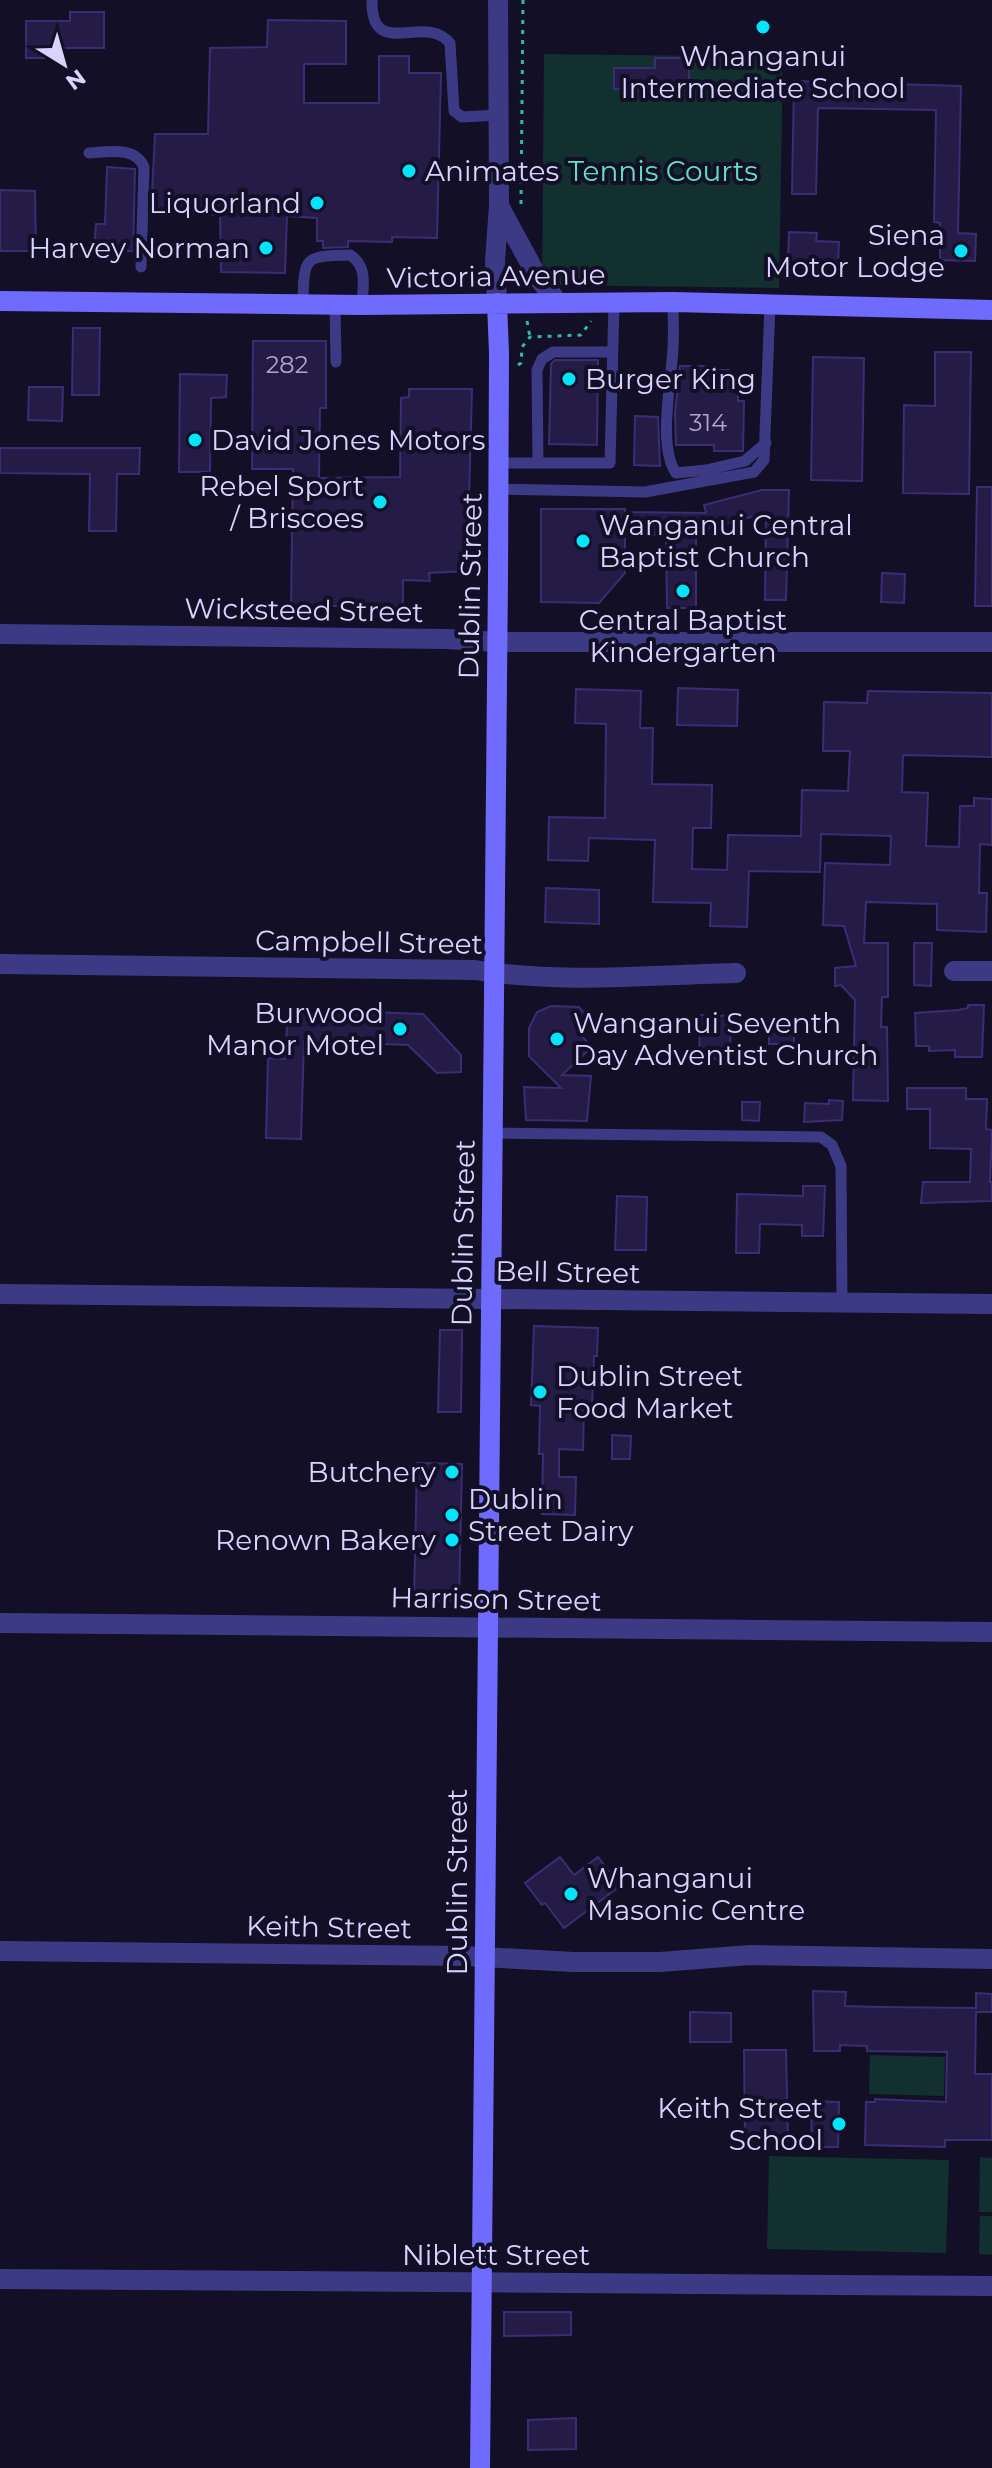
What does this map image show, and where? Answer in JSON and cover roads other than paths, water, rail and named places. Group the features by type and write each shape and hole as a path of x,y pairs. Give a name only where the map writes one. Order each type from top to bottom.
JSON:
{"main road":[{"name":"Victoria Avenue","path":"0,301 335,305 673,302 992,310"},
{"name":"Dublin Street","path":"480,2468 498,642 497,303"}],"street":[{"name":"Dublin Street","path":"497,303 498,0"},
{"path":"499,206 537,276 558,303"},
{"name":"Wicksteed Street","path":"0,634 498,642 992,642"},
{"name":"Campbell Street","path":"0,964 475,970 577,977 736,973"},
{"path":"954,971 992,971"},
{"name":"Bell Street","path":"0,1294 992,1304"},
{"name":"Harrison Street","path":"0,1623 992,1632"},
{"name":"Keith Street","path":"0,1951 646,1962 750,1955 992,1959"},
{"name":"Niblett Street","path":"0,2279 992,2286"}],"lane":[{"path":"372,0 376,28 384,32 437,33 450,43 454,111 462,117 499,115"},
{"path":"89,153 129,152 141,160 144,167 141,267"},
{"path":"303,304 304,275 309,262 317,256 350,255 361,264 362,305"},
{"path":"499,463 610,463 614,302"},
{"path":"673,302 667,443 673,469 676,473 706,470 745,461 766,443"},
{"path":"335,305 336,362"},
{"path":"499,489 645,492 754,472 764,460 766,443 770,305"},
{"path":"538,463 537,370 542,359 553,352 613,352"},
{"path":"493,1133 821,1137 832,1145 841,1166 842,1303"}],"place":[{"name":"Whanganui Intermediate School","path":"763,27"},
{"name":"Animates","path":"409,171"},
{"name":"Liquorland","path":"317,203"},
{"name":"Harvey Norman","path":"266,248"},
{"name":"Siena Motor Lodge","path":"961,251"},
{"name":"Burger King","path":"569,379"},
{"name":"David Jones Motors","path":"195,440"},
{"name":"Rebel Sport / Briscoes","path":"380,502"},
{"name":"Wanganui Central Baptist Church","path":"583,541"},
{"name":"Central Baptist Kindergarten","path":"683,591"},
{"name":"Burwood Manor Motel","path":"400,1029"},
{"name":"Wanganui Seventh Day Adventist Church","path":"557,1039"},
{"name":"Dublin Street Food Market","path":"540,1392"},
{"name":"Butchery","path":"452,1472"},
{"name":"Dublin Street Dairy","path":"452,1515"},
{"name":"Renown Bakery","path":"452,1540"},
{"name":"Whanganui Masonic Centre","path":"571,1894"},
{"name":"Keith Street School","path":"839,2124"}],"park label":[{"name":"Tennis Courts","path":"663,171"}]}
